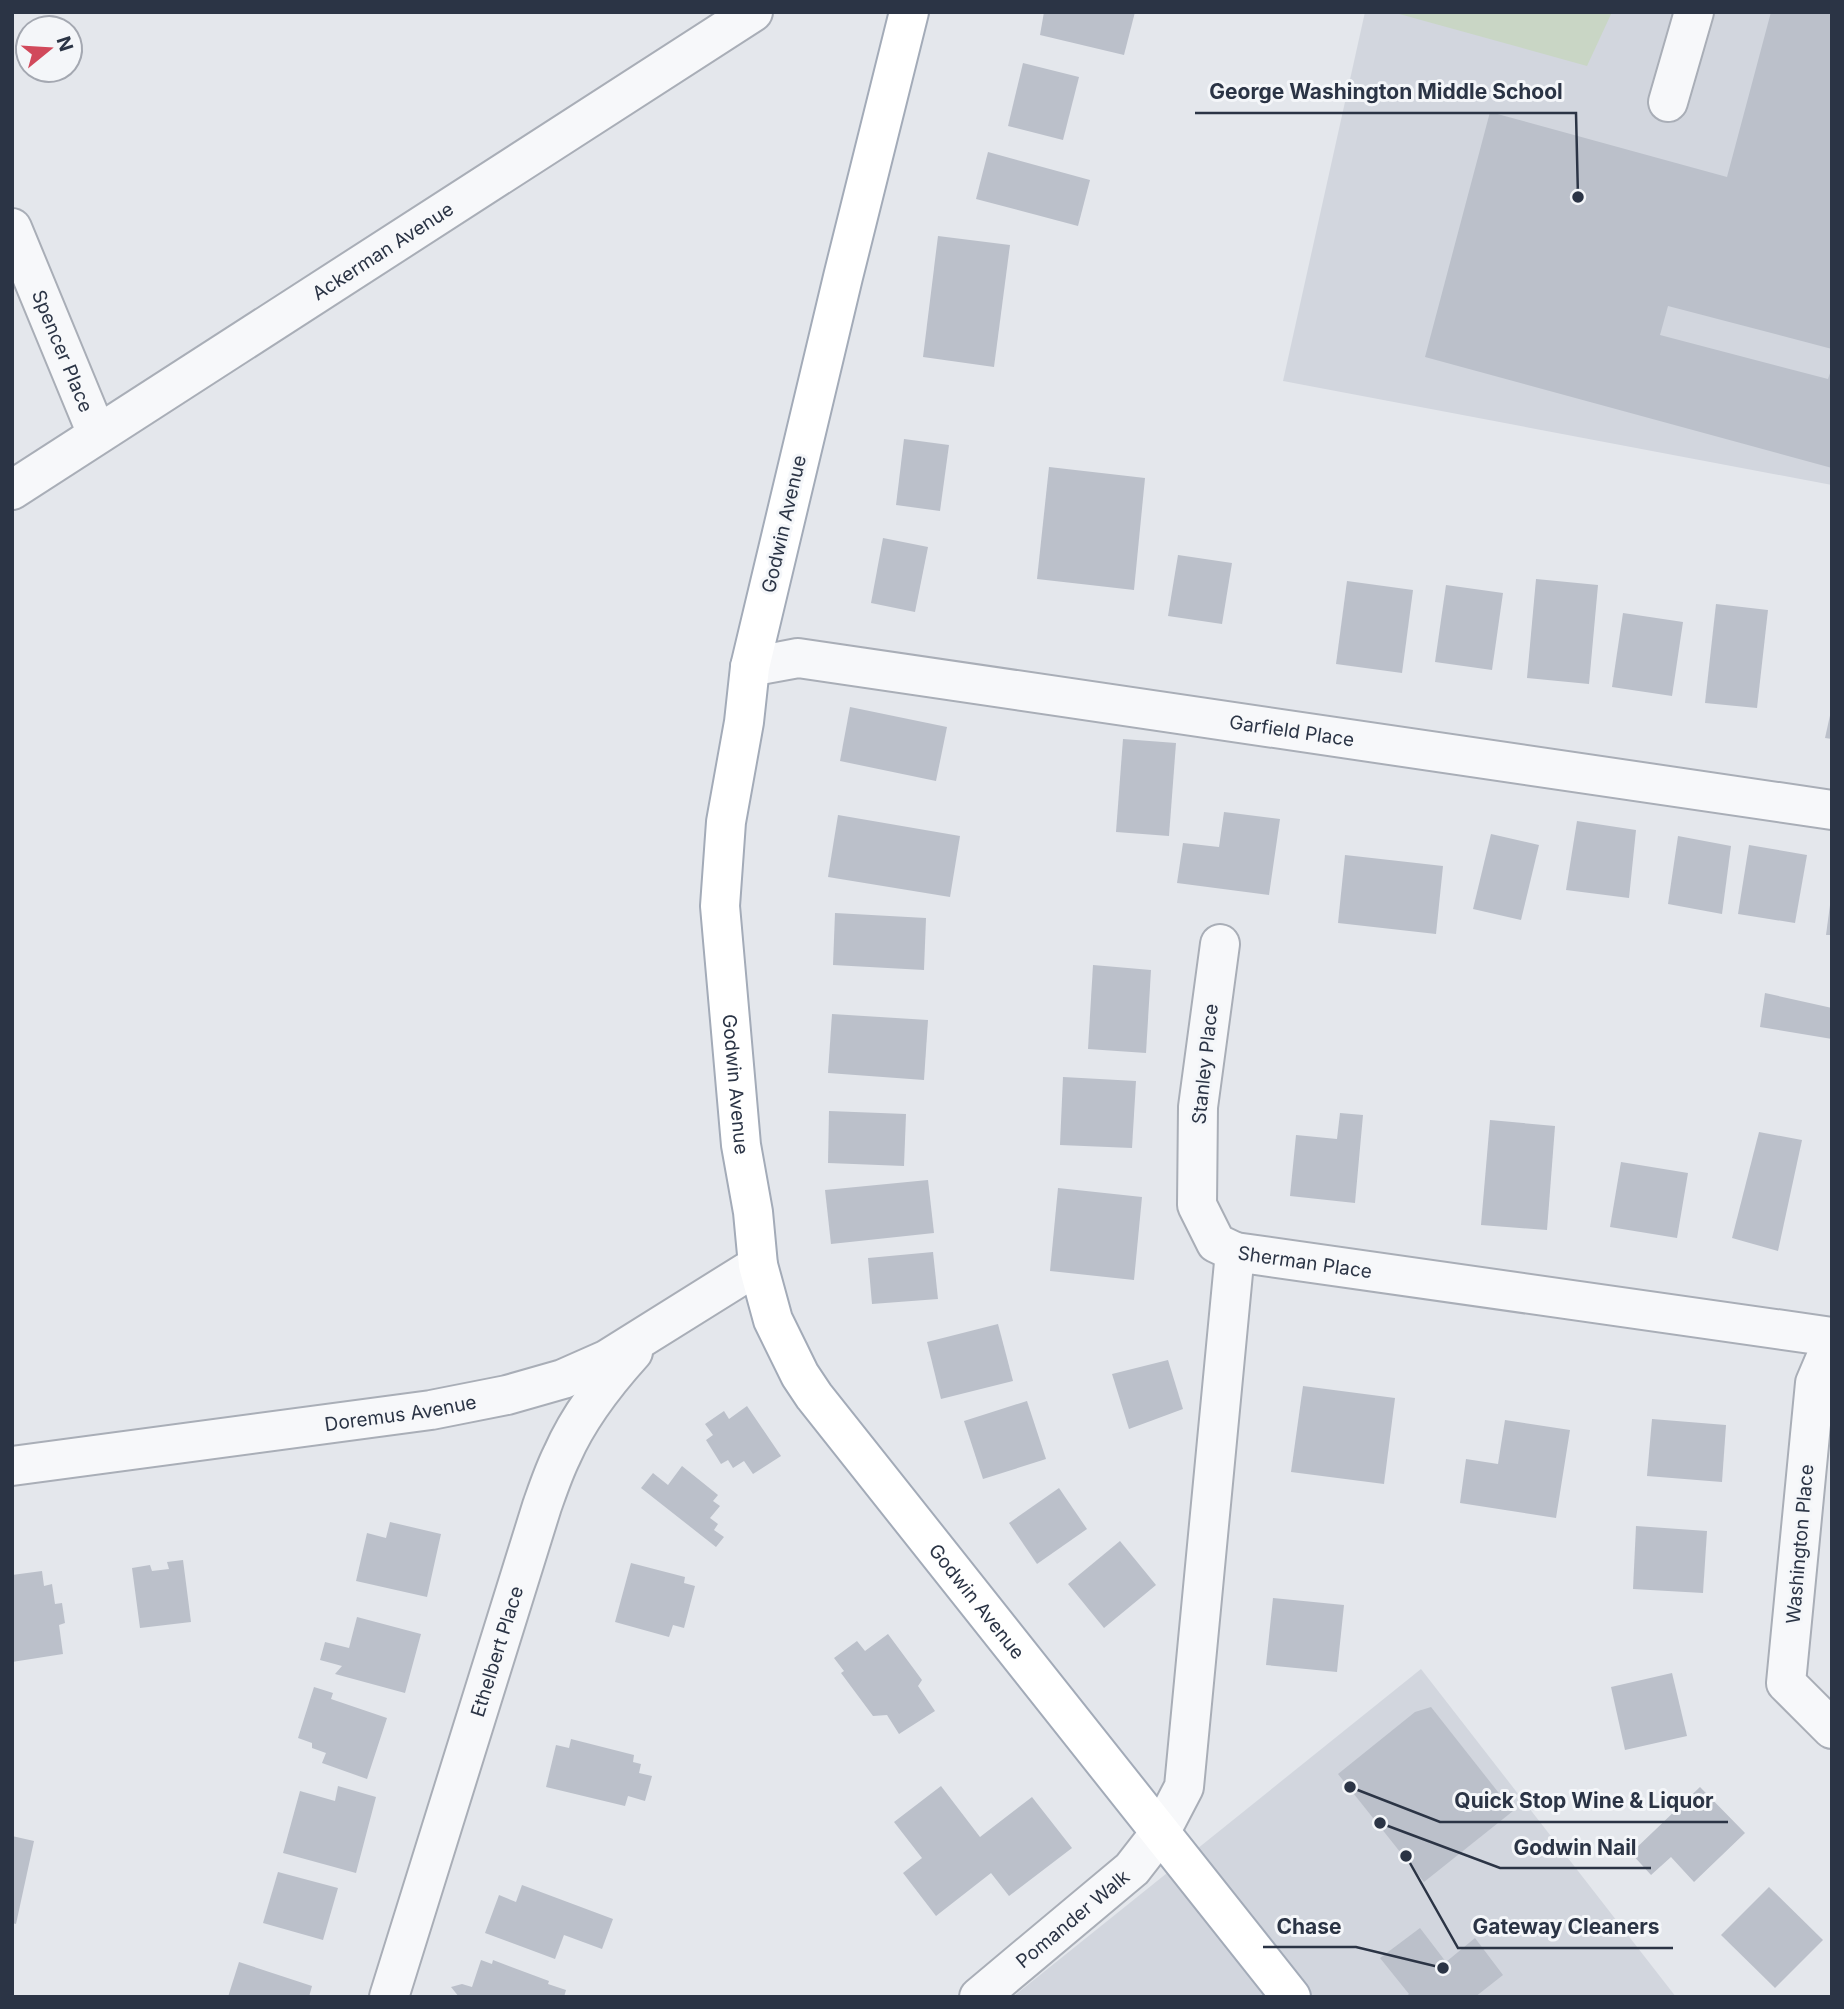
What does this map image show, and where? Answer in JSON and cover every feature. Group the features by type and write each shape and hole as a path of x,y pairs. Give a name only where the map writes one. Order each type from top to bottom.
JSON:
{"main road":[{"name":"Godwin Avenue","path":"909,12 750,667 744,722 726,822 720,906 741,1145 753,1212 758,1265 773,1320 800,1375 814,1396 1291,1997"}],"street":[{"name":"Ackerman Avenue","path":"12,490 752,12"},
{"path":"1668,102 1695,12"},
{"name":"Spencer Place","path":"12,228 97,434"},
{"name":"Garfield Place","path":"750,667 798,658 1832,810"},
{"name":"Stanley Place","path":"1220,944 1198,1107 1197,1205 1216,1243 1235,1252"},
{"name":"Sherman Place","path":"1160,1833 1184,1787 1235,1252 1832,1338"},
{"name":"Doremus Avenue","path":"12,1465 431,1410 507,1395 563,1379 606,1360 758,1265"},
{"name":"Ethelbert Place","path":"389,1997 542,1506 562,1453 606,1381 653,1331"},
{"name":"Washington Place","path":"1832,1343 1815,1383 1786,1682 1832,1729"},
{"name":"Pomander Walk","path":"979,1997 1118,1882 1132,1869 1160,1833"}],"shaded area":[{"path":"1365,12 1832,12 1832,485 1283,381"},
{"path":"1421,1669 1676,1997 1016,1997 1015,1995"}],"green space":[{"path":"1392,12 1612,12 1587,66"}],"building":[{"path":"1044,12 1135,12 1124,55 1040,35"},
{"path":"1771,12 1832,12 1832,349 1668,306 1660,335 1828,379 1832,367 1832,468 1425,357 1490,112 1727,177"},
{"path":"1023,63 1079,77 1063,140 1008,126"},
{"path":"988,152 1090,180 1078,226 976,199"},
{"path":"938,236 1010,245 994,367 923,357"},
{"path":"904,439 949,445 940,511 896,505"},
{"path":"1049,467 1145,478 1134,590 1037,579"},
{"path":"883,538 928,547 915,612 871,603"},
{"path":"1178,555 1232,563 1222,624 1168,616"},
{"path":"1536,579 1598,585 1589,684 1527,678"},
{"path":"1347,581 1413,590 1402,673 1336,664"},
{"path":"1446,585 1503,593 1492,670 1435,662"},
{"path":"1716,604 1768,610 1757,708 1705,703"},
{"path":"1623,613 1683,622 1672,696 1612,687"},
{"path":"850,707 947,727 936,781 840,761"},
{"path":"1832,711 1832,739 1825,738"},
{"path":"1123,739 1176,743 1169,836 1116,832"},
{"path":"1224,812 1280,819 1269,895 1177,883 1183,843 1219,847"},
{"path":"838,815 960,836 950,897 828,877"},
{"path":"1577,821 1636,830 1629,898 1566,890"},
{"path":"1491,834 1539,845 1521,920 1473,909"},
{"path":"1678,836 1731,846 1722,914 1668,904"},
{"path":"1749,845 1807,855 1795,923 1738,914"},
{"path":"1345,855 1443,866 1436,934 1338,923"},
{"path":"1830,905 1832,935 1826,935"},
{"path":"835,913 926,918 924,970 833,965"},
{"path":"1093,965 1151,970 1146,1053 1088,1049"},
{"path":"1765,993 1832,1008 1832,1039 1760,1027"},
{"path":"832,1014 928,1020 924,1080 828,1073"},
{"path":"1063,1077 1136,1081 1132,1148 1060,1145"},
{"path":"829,1111 906,1114 904,1166 828,1163"},
{"path":"1340,1113 1363,1115 1355,1203 1290,1196 1296,1135 1337,1139"},
{"path":"1490,1120 1555,1126 1547,1230 1481,1225"},
{"path":"1759,1132 1802,1140 1778,1251 1732,1238"},
{"path":"1621,1162 1688,1173 1677,1238 1610,1227"},
{"path":"928,1180 934,1233 831,1244 825,1190"},
{"path":"1058,1188 1142,1197 1134,1280 1050,1271"},
{"path":"933,1252 938,1299 872,1304 868,1258"},
{"path":"998,1324 1013,1381 941,1399 927,1342"},
{"path":"1168,1360 1183,1409 1129,1429 1112,1374"},
{"path":"1303,1386 1395,1398 1384,1484 1291,1472"},
{"path":"1027,1401 1046,1459 983,1479 964,1421"},
{"path":"747,1406 781,1456 753,1474 744,1461 733,1468 728,1460 721,1464 706,1440 713,1435 705,1424 724,1411 729,1419"},
{"path":"1652,1419 1726,1425 1722,1482 1647,1476"},
{"path":"1505,1420 1570,1430 1556,1518 1460,1503 1466,1459 1498,1464"},
{"path":"682,1466 718,1495 713,1501 720,1506 710,1518 718,1524 714,1530 724,1537 716,1547 641,1488 653,1473 668,1485"},
{"path":"1059,1488 1087,1529 1037,1564 1009,1523"},
{"path":"390,1522 441,1534 427,1597 356,1581 367,1533 386,1538"},
{"path":"1636,1526 1707,1531 1703,1593 1633,1589"},
{"path":"1120,1541 1156,1585 1104,1628 1068,1584"},
{"path":"183,1560 191,1622 140,1628 132,1568 150,1565 152,1571 169,1569 167,1562"},
{"path":"631,1563 685,1577 684,1583 695,1586 684,1628 673,1625 669,1637 615,1622"},
{"path":"42,1571 44,1586 52,1584 55,1604 62,1603 65,1623 59,1625 63,1654 12,1662 12,1575"},
{"path":"1273,1598 1344,1605 1337,1672 1266,1665"},
{"path":"357,1617 421,1634 405,1693 335,1674 342,1666 320,1660 325,1642 349,1648"},
{"path":"888,1634 922,1680 918,1686 935,1711 899,1734 887,1715 873,1716 841,1673 844,1671 834,1658 857,1641 865,1651"},
{"path":"1672,1673 1687,1736 1625,1750 1611,1687"},
{"path":"314,1687 333,1693 331,1699 387,1718 367,1779 322,1763 326,1753 312,1748 312,1743 298,1738"},
{"path":"1431,1707 1513,1811 1424,1882 1338,1774 1415,1712"},
{"path":"571,1739 634,1755 633,1762 641,1764 639,1773 652,1776 645,1801 628,1796 625,1806 546,1787 556,1745 569,1748"},
{"path":"338,1786 376,1797 356,1873 283,1853 300,1791 335,1801"},
{"path":"941,1786 980,1837 1032,1797 1072,1848 1009,1896 991,1873 936,1916 903,1873 922,1858 894,1822"},
{"path":"1700,1787 1745,1833 1694,1882 1671,1857 1651,1875 1631,1853"},
{"path":"12,1836 34,1841 16,1924 12,1923"},
{"path":"278,1872 338,1888 323,1940 263,1923"},
{"path":"522,1885 613,1919 602,1949 564,1935 555,1959 485,1933 499,1895 516,1902"},
{"path":"1769,1887 1823,1940 1775,1988 1721,1935"},
{"path":"1420,1928 1446,1962 1475,1938 1503,1975 1475,1997 1405,1997 1409,1994 1380,1958"},
{"path":"481,1960 492,1964 493,1960 549,1981 548,1984 566,1990 564,1997 459,1997 451,1987 462,1984 472,1987"},
{"path":"239,1962 312,1986 309,1997 228,1997"}],"place":[{"name":"George Washington Middle School","path":"1578,197"},
{"name":"Quick Stop Wine & Liquor","path":"1350,1787"},
{"name":"Godwin Nail","path":"1380,1823"},
{"name":"Gateway Cleaners","path":"1406,1856"},
{"name":"Chase","path":"1443,1968"}]}
